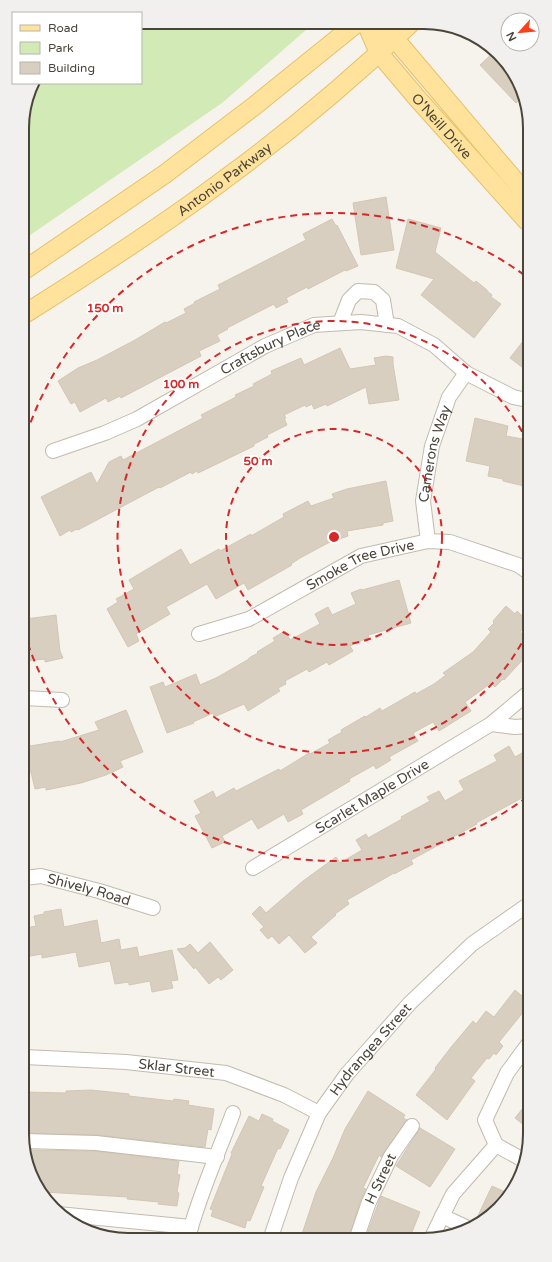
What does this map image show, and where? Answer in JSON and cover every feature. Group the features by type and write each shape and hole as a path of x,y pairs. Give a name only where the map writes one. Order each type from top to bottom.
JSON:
{"main road":[{"path":"29,267 165,174 254,107 350,29"},
{"name":"O'Neill Drive","path":"368,29 379,53 417,98 523,217"},
{"name":"O'Neill Drive","path":"380,29 395,39 523,190"},
{"name":"Antonio Parkway","path":"29,311 110,259 229,176 292,127 405,29"}],"street":[{"name":"Craftsbury Place","path":"340,323 349,300 358,290 374,292 383,300 387,325"},
{"name":"Craftsbury Place","path":"53,451 105,433 137,419 265,346 314,325 361,322 398,326 434,345 466,373 513,397 523,399"},
{"name":"Camerons Way","path":"428,541 423,501 432,446 449,397 466,373"},
{"name":"Smoke Tree Drive","path":"199,634 249,619 361,556 428,541 450,542 518,565 523,568"},
{"name":"Scarlet Maple Drive","path":"253,868 491,724 523,697"},
{"path":"29,698 62,700"},
{"path":"491,724 515,727 523,726"},
{"name":"Shively Road","path":"29,878 41,876 99,891 153,908"},
{"name":"Hydrangea Street","path":"271,1233 291,1178 319,1113 347,1074 410,1003 472,944 523,908"},
{"path":"520,1158 496,1145 485,1120 507,1073 523,1051"},
{"name":"Sklar Street","path":"29,1057 126,1062 226,1074 284,1095 319,1113"},
{"path":"73,1216 189,1232 202,1192 217,1157 233,1112"},
{"name":"H Street","path":"358,1233 369,1202 391,1156 412,1126"},
{"path":"30,1141 96,1143 217,1157"},
{"path":"434,1232 453,1194 496,1145"},
{"path":"442,1216 461,1225"}],"green space":[{"path":"142,29 307,29 222,103 29,236 29,121 32,102 40,84 142,84"}],"building":[{"path":"491,55 510,78 519,100 516,103 480,65"},
{"path":"386,197 394,250 361,255 353,203"},
{"path":"332,219 336,226 337,225 358,266 346,271 345,270 308,289 307,287 286,298 288,302 276,308 274,304 227,328 228,329 217,335 220,341 199,351 201,356 121,398 120,396 108,402 106,398 80,412 75,402 71,404 58,381 78,368 135,340 165,322 166,323 186,313 184,309 195,303 194,302 220,289 218,285 306,240 303,234"},
{"path":"408,219 441,228 435,252 474,283 476,281 492,295 491,297 501,304 474,338 421,295 434,279 396,268"},
{"path":"523,341 522,367 510,358"},
{"path":"340,348 350,369 376,365 374,358 386,356 393,357 399,400 369,404 366,387 327,406 326,404 314,409 312,404 306,407 305,405 284,415 287,425 267,435 268,437 254,444 254,446 198,473 197,471 192,474 191,472 160,488 159,487 78,530 77,529 71,532 70,530 60,536 41,497 91,472 97,484 109,462 121,456 123,460 203,418 201,415 236,397 235,395 254,386 253,384 272,374 271,371 301,358 304,365"},
{"path":"475,418 508,426 506,436 523,439 523,486 488,476 490,466 466,461"},
{"path":"386,481 393,521 383,523 383,525 347,531 348,536 328,543 300,558 291,564 292,565 248,590 244,583 216,599 207,584 166,607 170,614 136,634 139,641 128,647 107,609 118,602 116,599 134,589 129,580 181,549 190,565 251,534 251,536 284,517 283,514 308,501 311,506 334,498 332,494 347,489"},
{"path":"399,580 411,623 368,635 369,637 350,646 353,651 329,665 327,662 309,672 307,669 285,681 286,684 278,688 280,691 248,711 244,704 214,717 213,713 193,722 194,723 167,733 150,687 163,682 165,687 196,674 200,685 218,677 249,659 258,653 257,652 275,641 273,638 285,631 290,640 320,624 315,614 328,607 332,615 356,604 351,593 361,589 362,590"},
{"path":"506,606 515,614 517,611 523,616 523,629 520,632 523,635 523,659 504,680 503,679 495,687 491,683 465,702 471,711 439,731 433,722 413,733 418,741 389,757 391,760 376,769 374,765 349,779 350,781 301,810 303,814 288,822 284,814 258,829 252,819 222,836 225,842 212,848 195,816 201,813 194,801 213,791 216,798 234,788 236,791 279,769 280,771 309,753 310,754 330,743 328,740 342,732 341,730 365,716 366,717 380,708 382,711 415,692 416,694 434,684 446,675 443,673 473,652 491,632 488,629 494,623 493,621"},
{"path":"56,615 60,651 63,658 45,662 45,659 29,661 29,619"},
{"path":"126,710 143,752 120,761 123,767 106,775 81,783 46,790 46,787 35,789 31,772 29,772 29,746 60,742 99,730 95,722"},
{"path":"509,746 515,757 523,752 523,797 411,860 413,864 347,900 349,904 335,914 336,915 311,937 317,943 305,953 289,935 279,944 272,936 268,939 260,930 264,927 252,914 260,906 266,913 303,881 336,857 340,863 362,850 356,840 366,834 368,838 402,819 401,817 430,801 427,797 439,791 445,801 464,790 459,781 497,761 494,755"},
{"path":"61,909 64,927 97,920 101,943 119,939 121,950 137,947 139,957 172,950 178,980 171,981 173,988 152,992 150,981 129,985 129,982 115,984 110,961 79,967 76,952 42,958 42,954 29,956 29,927 36,926 34,916 44,914 44,912"},
{"path":"210,942 233,970 221,980 218,977 209,984 177,949 185,948 190,944 198,953"},
{"path":"515,990 523,997 523,1012 499,1042 503,1046 496,1055 494,1053 489,1059 487,1058 471,1078 475,1081 447,1120 416,1095 436,1069 435,1068 473,1021 476,1024 486,1011 494,1017"},
{"path":"91,1090 173,1101 174,1099 189,1101 188,1105 214,1109 211,1130 208,1129 205,1147 97,1135 29,1133 29,1092 66,1093 66,1091"},
{"path":"368,1091 405,1115 403,1118 407,1120 381,1157 379,1155 363,1188 366,1189 361,1199 350,1233 302,1233 316,1192 333,1158 345,1129"},
{"path":"523,1108 523,1124 515,1118"},
{"path":"262,1114 273,1119 272,1121 289,1130 280,1149 278,1148 261,1186 264,1187 250,1221 247,1220 245,1228 211,1216 213,1210 210,1209 232,1154 231,1153 249,1116 259,1121"},
{"path":"420,1128 455,1149 430,1187 396,1166"},
{"path":"30,1150 95,1151 179,1161 177,1174 180,1175 177,1192 179,1193 177,1206 158,1204 159,1202 127,1199 128,1197 49,1192 42,1184 32,1160"},
{"path":"492,1186 504,1191 484,1213 477,1218"},
{"path":"381,1196 420,1212 412,1233 367,1233"}]}
